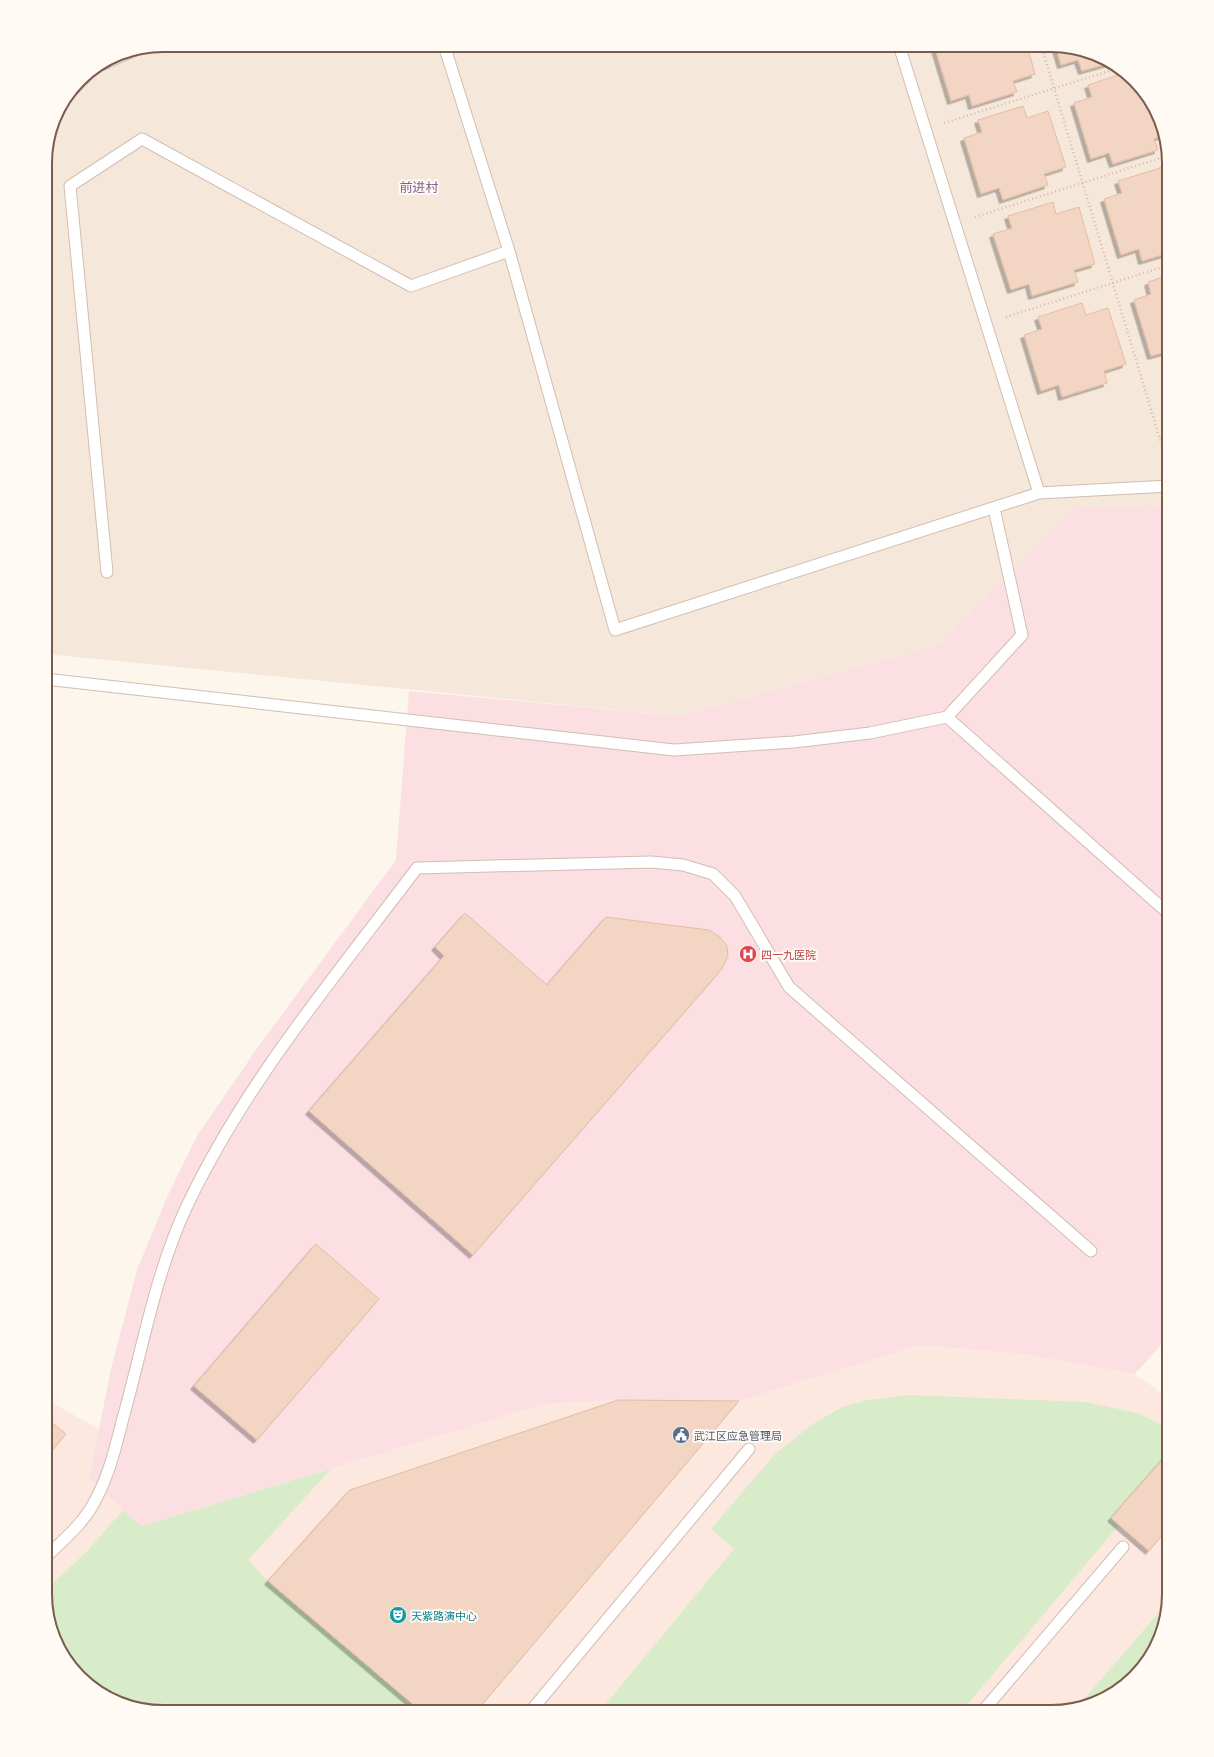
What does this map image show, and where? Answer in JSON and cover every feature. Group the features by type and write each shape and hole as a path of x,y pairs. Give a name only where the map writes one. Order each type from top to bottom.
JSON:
{"lane":[{"path":"446,52 509,251 614,630 1040,494 1162,486"},
{"path":"901,52 1040,494"},
{"path":"107,572 70,186 142,139 411,286 509,251"},
{"path":"52,680 674,750 794,742 870,733 947,717 1022,636 994,508"},
{"path":"947,717 1162,908"},
{"path":"52,1551 71,1532 95,1503 110,1468 159,1276 186,1209 218,1147 273,1060 417,868 651,862 683,865 713,874 735,896 789,987 1091,1251"},
{"path":"536,1705 749,1449"},
{"path":"988,1705 1123,1547"}],"path":[{"path":"1043,52 1162,445"},
{"path":"925,129 1112,70"},
{"path":"955,223 1162,158"},
{"path":"986,323 1162,267"}],"shaded area":[{"path":"156,52 1058,52 1073,54 1100,63 1124,80 1139,95 1154,121 1161,149 1162,163 1162,504 1076,508 938,645 681,716 52,655 52,156 56,134 60,121 67,107 75,95 95,75 121,60 141,54"},
{"name":"四一九医院","path":"1162,504 1162,1344 1135,1374 1022,1354 920,1345 739,1401 618,1400 545,1404 141,1526 89,1479 111,1369 137,1270 167,1197 197,1136 258,1047 396,860 409,691 681,716 938,645 1076,508"},
{"path":"920,1345 1022,1354 1135,1374 1162,1393 1162,1594 1158,1623 1154,1636 1147,1650 1139,1662 1119,1682 1106,1690 1093,1697 1080,1701 1051,1705 156,1705 141,1703 121,1697 95,1682 75,1662 60,1636 53,1608 52,1594 52,1403 99,1429 89,1479 141,1526 545,1404 618,1400 739,1401"}],"green space":[{"path":"909,1395 1086,1402 1137,1413 1162,1425 1162,1460 1112,1518 1119,1525 967,1705 605,1705 734,1549 711,1529 776,1453 813,1424 842,1407 868,1400"},
{"path":"331,1469 248,1560 268,1581 414,1705 156,1705 127,1699 107,1690 95,1682 75,1662 67,1650 60,1636 56,1623 53,1608 52,1584 88,1550 123,1510 141,1526"},
{"path":"1160,1611 1154,1636 1139,1662 1119,1682 1093,1697 1083,1700"}],"building":[{"path":"936,52 1029,52 1035,74 1013,81 1017,92 972,106 969,95 951,101"},
{"path":"1057,52 1073,54 1103,65 1082,71 1078,60 1061,65"},
{"path":"1118,75 1124,80 1139,95 1154,121 1159,137 1154,139 1158,150 1113,164 1109,153 1091,159 1074,103 1092,97 1088,85"},
{"path":"1023,106 1027,118 1048,111 1066,167 1044,174 1048,185 1003,200 999,188 981,194 964,138 982,132 978,120"},
{"path":"1162,167 1162,255 1142,261 1139,249 1121,255 1104,199 1122,193 1118,181"},
{"path":"1053,202 1056,214 1079,207 1095,264 1074,270 1078,282 1032,296 1029,284 1011,290 993,234 1012,228 1008,216"},
{"path":"1162,277 1162,353 1151,356 1134,300 1151,294 1148,282"},
{"path":"1082,303 1086,315 1108,308 1126,364 1104,371 1107,383 1062,397 1059,385 1041,391 1024,335 1042,329 1038,317"},
{"path":"465,913 547,985 606,917 709,930 720,937 727,946 728,956 722,969 473,1255 309,1111 444,956 435,947"},
{"path":"316,1244 379,1299 257,1440 194,1386"},
{"path":"618,1400 739,1401 482,1705 414,1705 268,1581 350,1490"},
{"path":"52,1423 66,1434 52,1451"},
{"path":"1162,1460 1162,1535 1149,1551 1111,1518"}],"place":[{"name":"四一九医院","path":"748,954"},
{"name":"武江区应急管理局","path":"681,1435"},
{"name":"天紫路演中心","path":"398,1615"}],"district":[{"name":"前进村","path":"419,187"}]}
